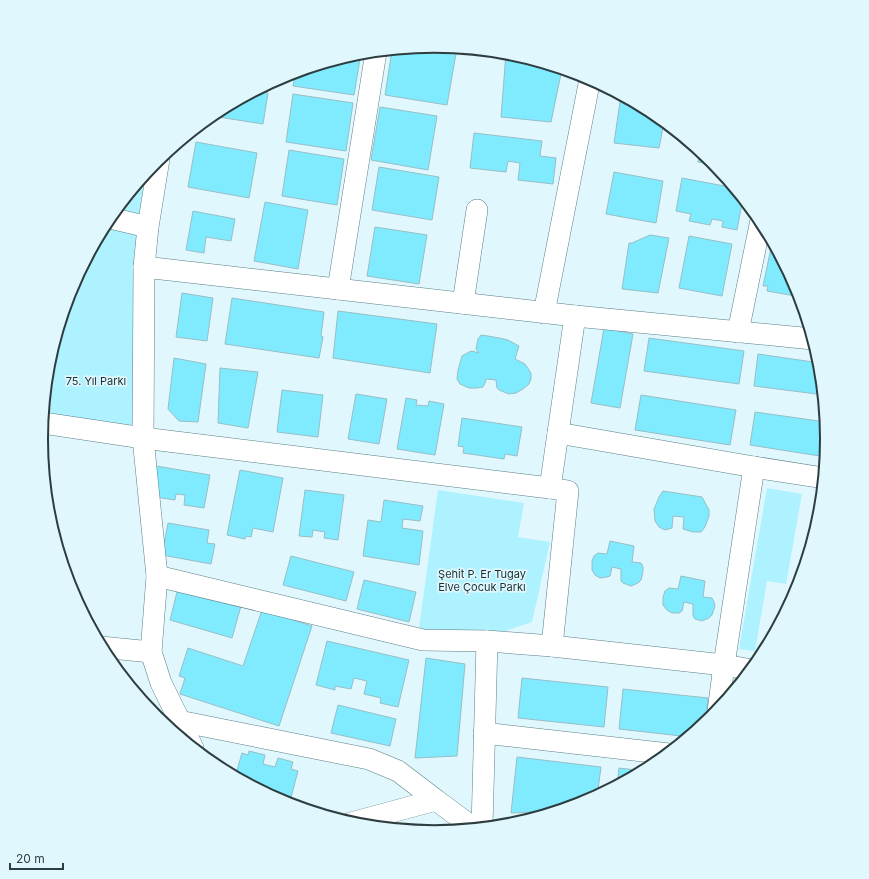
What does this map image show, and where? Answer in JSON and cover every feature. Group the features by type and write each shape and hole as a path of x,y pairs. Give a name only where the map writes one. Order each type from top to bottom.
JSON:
{"street":[{"path":"338,289 375,57"},
{"path":"544,312 589,85"},
{"path":"157,170 148,227 144,267 144,438 157,576 151,652 160,683 187,735"},
{"path":"463,303 478,210"},
{"path":"117,220 148,227"},
{"path":"738,332 759,230"},
{"path":"144,267 575,316 808,339"},
{"path":"550,488 575,316"},
{"path":"49,424 144,438 568,491 552,646"},
{"path":"558,432 819,477"},
{"path":"719,700 754,467"},
{"path":"157,576 424,640 487,641 552,646 724,665 745,669"},
{"path":"482,823 487,641"},
{"path":"109,648 151,652"},
{"path":"179,721 369,759 398,771 469,824"},
{"path":"484,732 660,753"},
{"path":"363,820 436,800"}],"green space":[{"name":"75. Yıl Parkı","path":"155,172 143,438 49,424 49,414 55,364 61,339 77,292 100,246 113,225 128,204"},
{"path":"767,488 802,494 786,584 767,581 755,651 739,649"},
{"name":"Şehit P. Er Tugay Elve Çocuk Parkı","path":"438,490 524,503 518,537 550,542 532,622 478,640 462,641 419,628"}],"building":[{"path":"434,53 456,54 447,105 385,95 391,55"},
{"path":"506,59 535,66 561,75 551,122 501,117"},
{"path":"360,60 354,95 293,86 294,79 334,66"},
{"path":"265,93 268,93 263,124 221,117"},
{"path":"293,94 353,103 346,151 286,142"},
{"path":"620,101 663,128 659,148 614,143"},
{"path":"380,107 437,116 428,170 371,160"},
{"path":"474,133 542,141 540,156 556,158 553,184 518,180 520,163 508,161 506,172 470,168"},
{"path":"196,142 257,153 249,198 188,187"},
{"path":"289,150 344,159 337,205 282,196"},
{"path":"699,158 705,163 698,162"},
{"path":"379,167 439,177 432,220 372,210"},
{"path":"614,172 663,181 656,223 606,214"},
{"path":"682,178 726,186 742,205 737,230 722,227 723,221 712,219 710,225 689,221 691,214 676,211"},
{"path":"265,202 308,210 298,269 254,261"},
{"path":"193,211 235,219 231,241 206,237 204,253 186,250"},
{"path":"375,227 427,235 419,284 367,276"},
{"path":"650,235 669,238 658,293 622,289 629,243"},
{"path":"689,236 732,244 722,296 679,288"},
{"path":"771,249 793,296 767,291 768,286 763,286"},
{"path":"182,293 213,298 207,341 176,337"},
{"path":"232,298 324,312 321,336 323,337 319,358 225,344"},
{"path":"338,311 437,324 430,373 333,358"},
{"path":"604,328 633,334 620,408 591,403"},
{"path":"481,335 508,340 519,346 515,359 525,364 531,373 529,384 516,393 509,394 497,388 496,380 486,379 483,387 477,388 469,388 460,384 457,379 462,356 472,351 479,353 476,349 478,339"},
{"path":"649,338 744,351 739,384 644,371"},
{"path":"758,354 814,362 818,394 754,386"},
{"path":"174,358 206,364 198,422 179,421 168,409"},
{"path":"220,368 258,372 248,428 218,423"},
{"path":"282,390 323,395 318,437 277,432"},
{"path":"356,394 387,399 379,444 348,439"},
{"path":"641,395 736,410 730,445 635,430"},
{"path":"406,398 417,400 416,405 428,406 429,401 444,404 435,455 397,449"},
{"path":"755,412 820,421 820,456 750,445"},
{"path":"462,418 522,427 517,456 505,454 504,459 463,453 464,447 458,446"},
{"path":"156,466 210,475 204,508 184,505 185,495 176,494 175,500 155,497"},
{"path":"240,470 283,478 273,532 253,528 251,537 246,536 245,539 227,535"},
{"path":"305,490 344,495 338,540 324,538 325,532 313,530 312,537 299,536"},
{"path":"663,491 702,497 709,510 709,516 705,527 701,532 693,532 683,529 684,517 673,516 672,528 665,530 659,527 655,521 654,509"},
{"path":"384,500 423,506 420,521 403,519 402,528 423,531 419,565 363,556 368,520 381,522"},
{"path":"168,523 209,530 207,543 215,544 211,564 162,555"},
{"path":"610,541 634,546 632,562 641,563 643,567 641,580 638,583 631,586 623,583 621,581 621,569 612,567 610,576 600,578 595,575 592,570 592,561 594,556 598,553 607,554"},
{"path":"291,556 354,572 346,601 283,585"},
{"path":"681,576 705,581 703,597 712,598 715,606 712,615 709,618 702,621 695,619 693,616 693,604 684,602 682,611 679,613 672,613 663,605 665,591 669,588 678,589"},
{"path":"364,580 416,592 409,622 357,609"},
{"path":"178,588 241,606 232,638 170,620"},
{"path":"262,610 312,626 279,726 180,694 185,678 179,676 188,648 243,666"},
{"path":"327,641 409,660 398,707 380,703 381,698 364,694 367,681 354,678 351,689 335,686 335,690 316,685"},
{"path":"426,658 465,664 457,756 415,758"},
{"path":"522,678 608,687 604,727 518,718"},
{"path":"623,689 708,698 707,714 682,736 619,729"},
{"path":"338,705 396,719 390,746 331,733"},
{"path":"249,751 265,755 263,764 275,767 278,758 293,762 291,769 298,771 291,798 237,771 242,753 248,755"},
{"path":"517,757 601,767 598,789 582,797 539,812 511,813"},
{"path":"619,768 635,770 628,774 618,779"}]}
